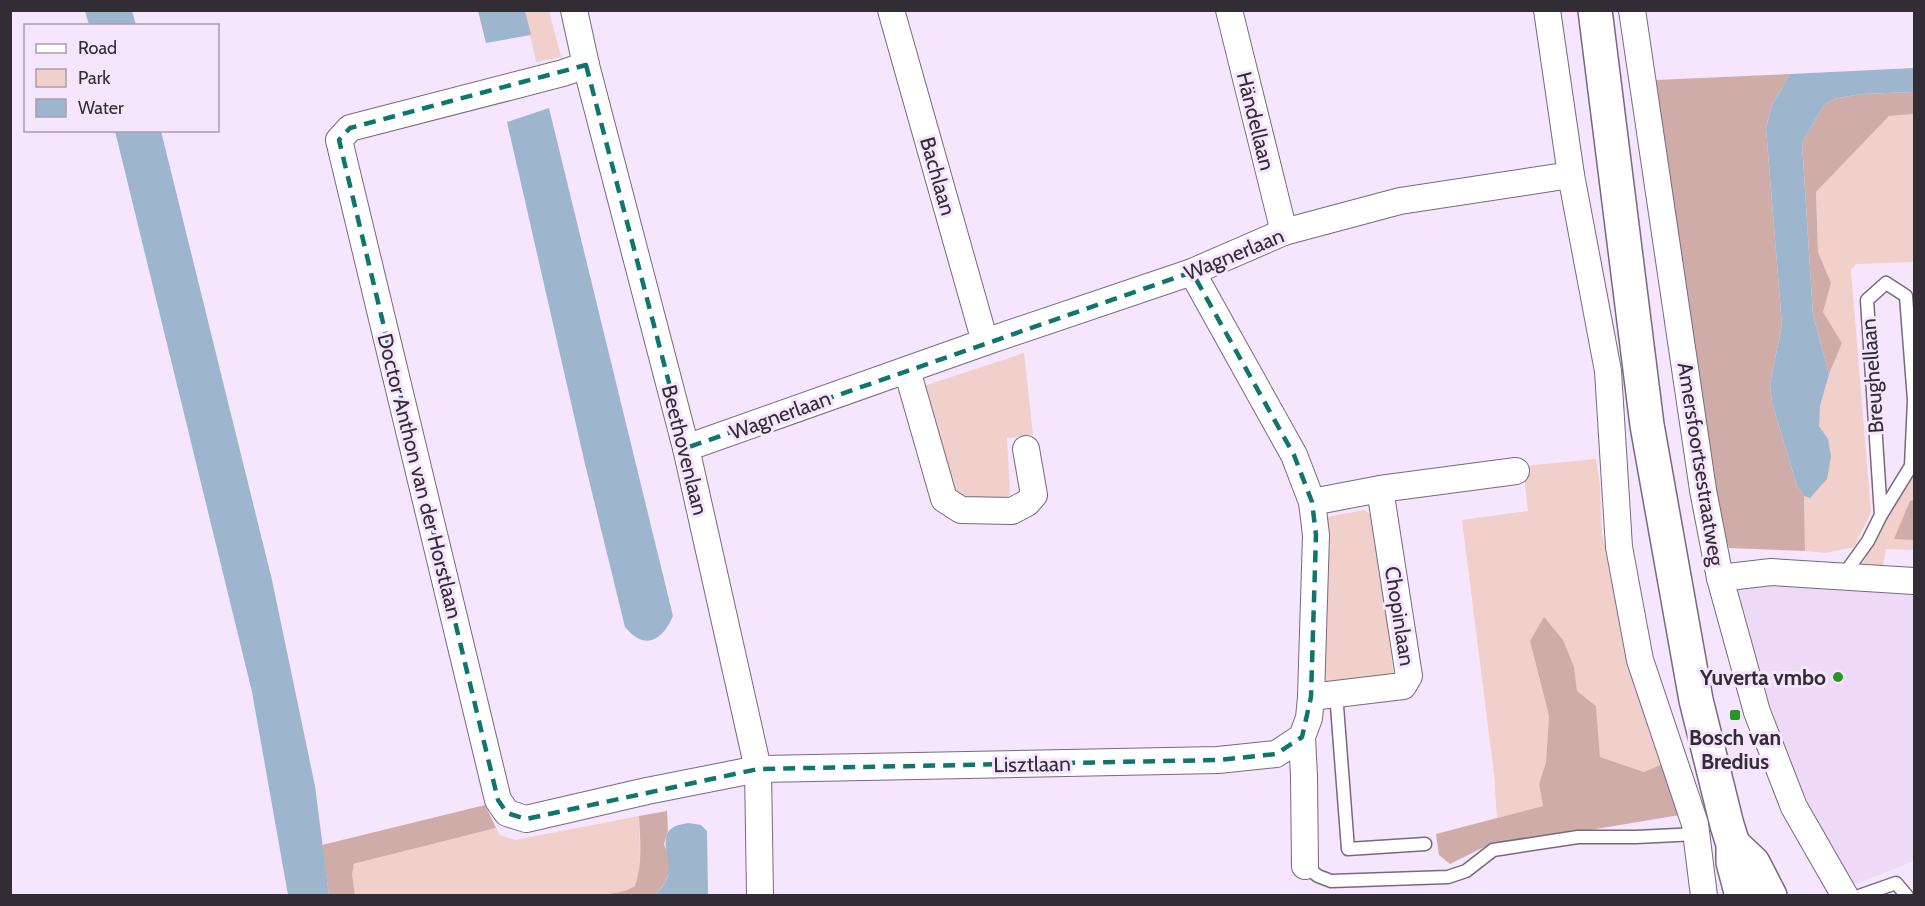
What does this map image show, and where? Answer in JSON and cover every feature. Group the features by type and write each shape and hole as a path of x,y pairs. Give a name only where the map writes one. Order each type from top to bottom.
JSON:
{"main road":[{"path":"1595,10 1647,425 1696,700 1733,844 1733,862 1742,896"},
{"path":"1733,844 1753,863 1770,896"}],"street":[{"name":"Beethovenlaan","path":"574,10 586,65 686,448 758,769 760,896"},
{"name":"Bachlaan","path":"891,10 985,342"},
{"name":"Händellaan","path":"1228,10 1284,232"},
{"path":"1547,10 1571,175 1608,371 1619,547 1640,660 1695,824 1704,896"},
{"name":"Amersfoortsestraatweg","path":"1632,10 1703,490 1720,578 1757,712 1790,797 1845,896"},
{"name":"Doctor Anthon van der Horstlaan","path":"586,65 350,128 339,140 498,800 507,813 526,819 647,791 758,769"},
{"name":"Wagnerlaan","path":"686,448 985,342 1192,272 1284,232 1400,201 1571,175"},
{"path":"1192,272 1294,455 1312,502 1316,535 1311,697 1309,718 1302,737 1305,866"},
{"path":"907,370 944,499 961,510 1012,511 1027,503 1034,495 1026,449"},
{"path":"1312,502 1380,489 1516,471"},
{"name":"Chopinlaan","path":"1311,697 1403,686 1409,676 1380,489"},
{"path":"1720,578 1771,572 1914,581"},
{"name":"Lisztlaan","path":"758,769 1218,760 1276,754 1302,737"}],"lane":[{"name":"Breughellaan","path":"1843,576 1868,541 1911,466 1914,400 1906,296 1886,283 1867,300 1881,515"},
{"path":"1336,693 1348,849 1425,844"},
{"path":"1305,866 1318,876 1330,881 1448,877 1466,871 1493,850 1578,837 1697,834"},
{"path":"1859,896 1896,883 1907,896"}],"highlighted area":[{"path":"586,65 686,448 1192,272 1294,455 1312,502 1316,535 1311,697 1302,737 1276,754 1218,760 758,769 526,819 507,813 498,800 339,140 350,128"}],"shaded area":[{"path":"1790,74 1772,105 1766,128 1782,325 1770,384 1772,403 1797,486 1804,496 1805,551 1729,548 1711,489 1656,80"},
{"path":"1914,92 1914,114 1889,116 1816,192 1818,252 1831,283 1823,312 1842,343 1829,374 1813,315 1802,142 1824,105 1834,99 1861,94"},
{"path":"1914,500 1914,540 1894,539 1910,501"},
{"name":"Yuverta vmbo","path":"1782,583 1914,595 1914,861 1851,886 1786,759 1735,586"},
{"path":"1544,617 1563,640 1574,667 1577,691 1596,706 1600,757 1644,772 1664,763 1673,801 1680,815 1482,848 1450,864 1439,855 1436,834 1543,806 1539,784 1546,762 1549,716 1530,641"},
{"path":"485,805 496,828 354,864 352,874 355,895 329,895 322,845"},
{"path":"667,811 668,831 664,844 669,858 669,873 665,883 655,895 598,896 625,891 635,886 640,860 639,816"}],"green space":[{"path":"525,11 549,11 561,57 536,62"},
{"path":"1914,114 1914,262 1856,264 1851,270 1871,512 1854,547 1826,553 1805,551 1804,496 1811,497 1828,440 1821,431 1818,419 1819,409 1825,385 1842,343 1823,312 1831,283 1818,252 1816,192 1889,116"},
{"path":"1024,353 1033,435 1007,438 1010,494 1005,499 956,498 921,387"},
{"path":"1596,459 1600,485 1602,532 1620,624 1664,763 1644,772 1600,757 1596,706 1577,691 1574,667 1530,641 1549,716 1546,762 1539,784 1543,806 1497,818 1494,774 1462,520 1528,511 1523,466"},
{"path":"1914,468 1914,550 1886,549 1882,570 1860,568"},
{"path":"1364,510 1373,516 1394,677 1319,686 1322,518"},
{"path":"639,816 639,873 635,886 625,891 598,896 355,895 352,874 354,865 361,862 496,828 500,835 515,840"}],"water":[{"path":"85,11 132,11 136,24 89,24"},
{"path":"478,11 525,11 531,35 486,43"},
{"path":"1914,68 1914,92 1861,94 1834,99 1824,105 1802,142 1813,315 1829,374 1820,406 1819,426 1828,439 1831,456 1827,479 1810,498 1804,496 1797,486 1772,403 1770,384 1782,325 1766,128 1772,105 1790,74"},
{"path":"549,108 673,616 664,632 652,640 639,639 625,627 585,464 507,122"},
{"path":"115,132 161,132 272,580 315,786 329,895 288,895 252,692"},
{"path":"688,823 701,825 707,831 708,895 655,895 668,876 666,836 674,827"}],"place":[{"name":"Yuverta vmbo","path":"1838,677"},
{"name":"Bosch van Bredius","path":"1735,715"}]}
